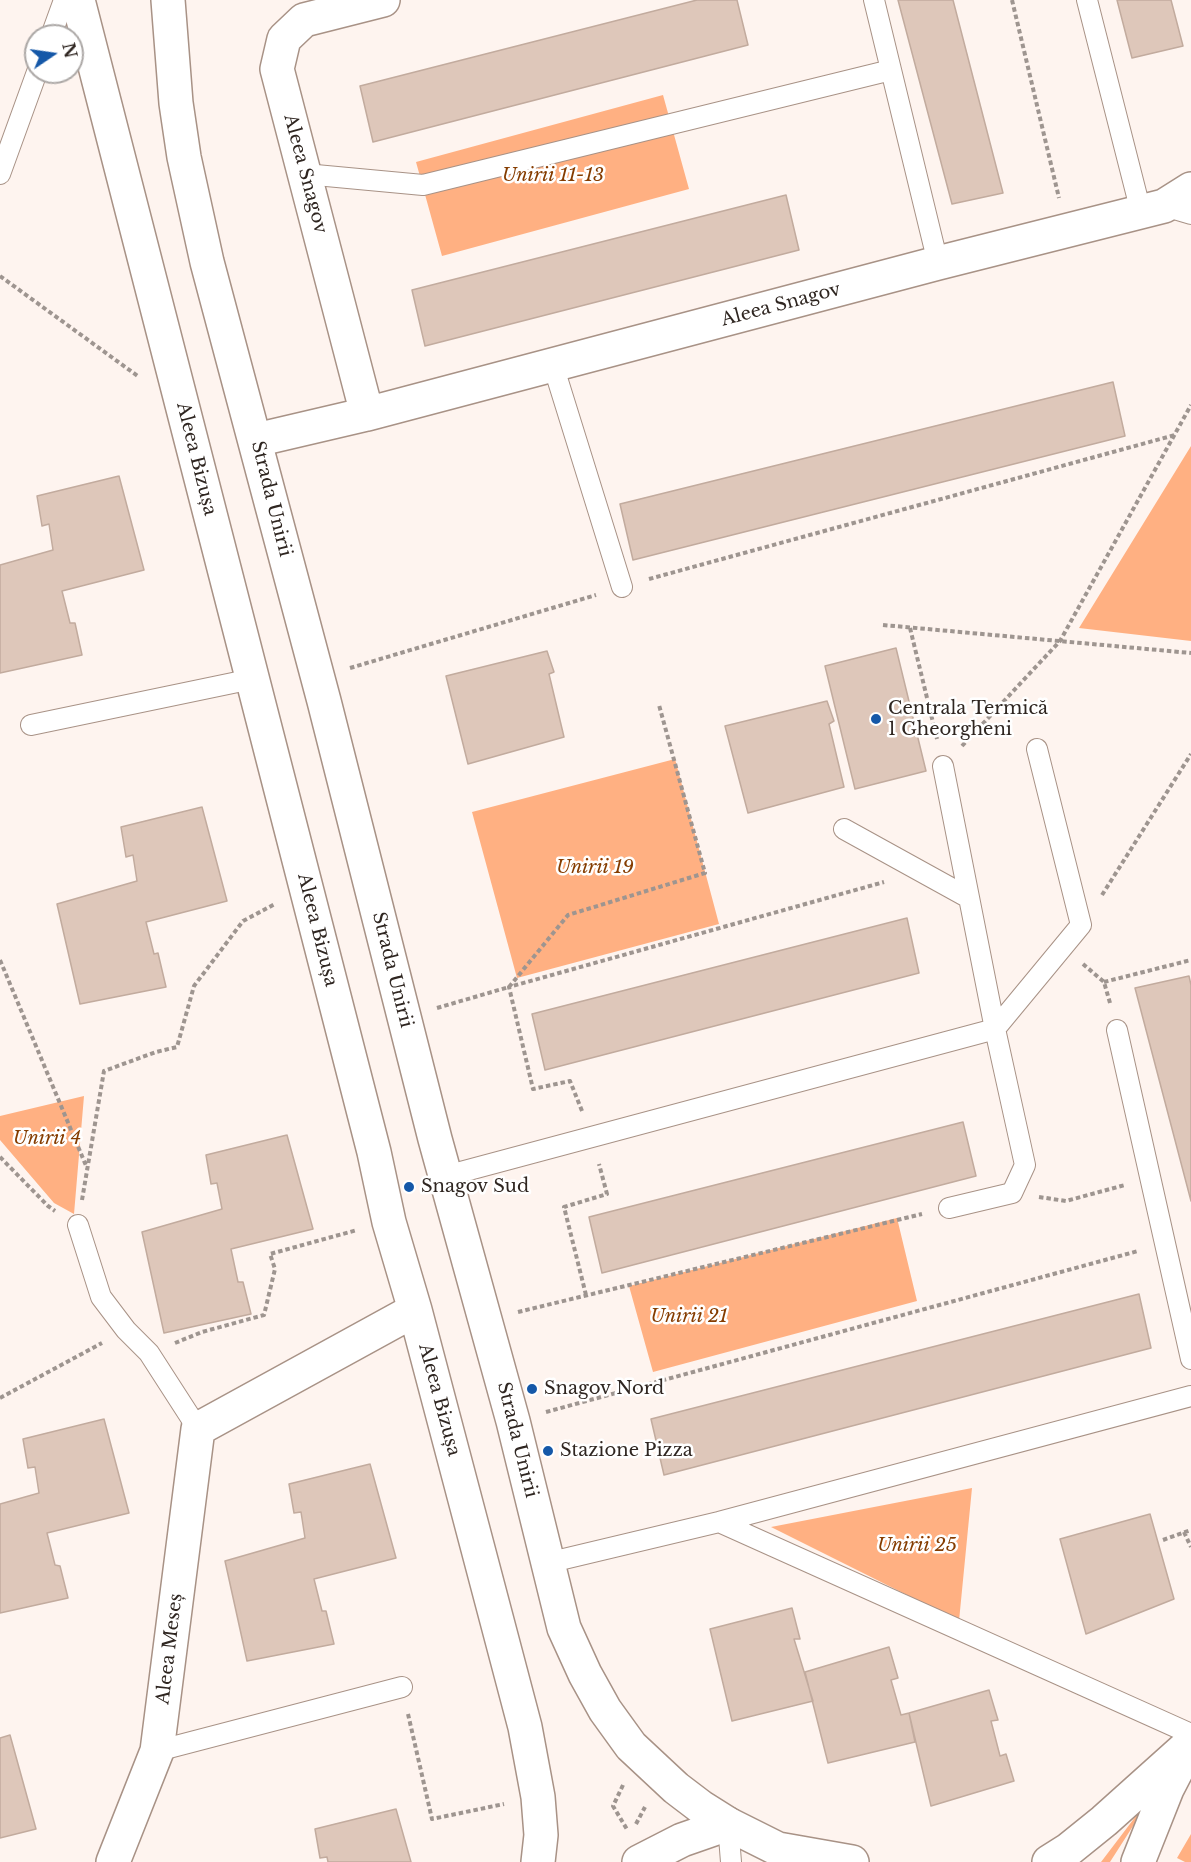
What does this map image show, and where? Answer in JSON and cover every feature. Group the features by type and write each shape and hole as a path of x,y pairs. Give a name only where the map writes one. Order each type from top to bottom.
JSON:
{"street":[{"name":"Aleea Bizușa","path":"78,0 374,1152 389,1222 415,1310 525,1727 538,1797 541,1835 538,1862"},
{"name":"Strada Unirii","path":"168,0 172,65 184,157 207,262 256,440 432,1128 513,1421 564,1628 605,1710 631,1746 676,1788 728,1824 788,1855 852,1862"},
{"name":"Aleea Snagov","path":"368,414 277,69 284,39 304,20 383,0"},
{"name":"Aleea Snagov","path":"256,440 368,414 1067,230 1165,211 1191,189"},
{"path":"198,1429 415,1310"},
{"name":"Aleea Meseș","path":"113,1862 157,1751 198,1429"},
{"path":"1049,1862 1104,1821 1191,1743"},
{"path":"1138,1862 1167,1789 1191,1743"},
{"path":"634,1848 682,1840 728,1824"}],"lane":[{"path":"55,24 64,0"},
{"path":"874,0 938,263"},
{"path":"1087,0 1165,211"},
{"path":"305,174 423,185 891,70"},
{"path":"0,174 33,84"},
{"path":"553,365 622,587"},
{"path":"31,725 252,679"},
{"path":"446,1176 995,1029 1081,925 1037,749"},
{"path":"943,766 995,1029 1025,1165 1012,1193 949,1208"},
{"path":"844,829 969,898"},
{"path":"1117,1030 1191,1359"},
{"path":"78,1225 101,1297 126,1330 149,1353 198,1429"},
{"path":"548,1563 719,1522 1191,1396"},
{"path":"719,1522 1191,1734"},
{"path":"157,1751 402,1687"},
{"path":"728,1824 731,1862"}],"path":[{"path":"1012,0 1067,230"},
{"path":"0,276 183,409"},
{"path":"943,766 1060,641 1191,405"},
{"path":"339,671 622,587 1175,435"},
{"path":"883,625 1191,653"},
{"path":"910,628 943,766"},
{"path":"509,987 568,915 705,873 658,705"},
{"path":"1081,925 1124,863 1191,754"},
{"path":"428,1010 921,872"},
{"path":"0,1157 48,1206 78,1225 104,1071 156,1052 177,1047 194,986 243,921 306,888"},
{"path":"1063,948 1104,982 1117,1030"},
{"path":"0,960 88,1169"},
{"path":"1104,982 1191,960"},
{"path":"1012,1193 1066,1201 1150,1179"},
{"path":"512,1313 949,1208"},
{"path":"149,1353 202,1332 264,1315 275,1269 270,1254 389,1222"},
{"path":"538,1414 1165,1244"},
{"path":"0,1398 126,1330"},
{"path":"1163,1540 1191,1530"},
{"path":"1184,1532 1191,1547"},
{"path":"402,1687 432,1819 538,1797"},
{"path":"625,1781 613,1806 634,1848"}],"green space":[{"name":"Unirii 11-13","path":"663,95 689,189 442,256 416,162"},
{"path":"1191,446 1191,641 1079,628"},
{"name":"Unirii 19","path":"675,759 719,924 517,978 472,812"},
{"name":"Unirii 4","path":"84,1096 74,1214 54,1203 0,1140 0,1116"},
{"name":"Unirii 21","path":"897,1218 917,1301 653,1372 629,1286"},
{"name":"Unirii 25","path":"972,1488 959,1621 771,1527"},
{"path":"1167,1773 1110,1862 1101,1862 1136,1816"},
{"path":"1191,1834 1191,1862 1185,1862 1177,1858"}],"building":[{"path":"697,0 737,0 748,45 373,142 360,86"},
{"path":"898,0 953,0 1003,193 952,204"},
{"path":"1117,0 1171,0 1183,46 1132,58"},
{"path":"786,195 799,250 425,346 412,290"},
{"path":"1113,382 1125,436 633,560 620,504"},
{"path":"119,476 144,570 62,591 70,623 75,623 82,655 0,673 0,565 53,550 49,524 42,526 37,496"},
{"name":"Centrala Termică 1 Gheorgheni","path":"896,648 926,771 855,789 825,666"},
{"path":"547,651 554,672 549,674 564,737 468,764 446,676"},
{"path":"827,701 834,721 829,724 844,787 748,813 725,726"},
{"path":"202,807 227,901 146,922 154,954 158,953 166,987 80,1004 57,904 137,881 133,855 126,857 121,827"},
{"path":"907,918 919,973 545,1070 532,1014"},
{"path":"1189,976 1191,985 1191,1201 1135,988"},
{"path":"963,1122 976,1176 602,1273 589,1217"},
{"path":"287,1135 313,1229 231,1249 238,1282 243,1282 251,1314 164,1333 142,1232 222,1209 217,1183 211,1184 206,1155"},
{"path":"1139,1294 1151,1348 664,1475 651,1419"},
{"path":"104,1419 129,1513 47,1533 55,1565 60,1566 68,1598 0,1613 0,1504 39,1493 35,1467 28,1468 23,1439"},
{"path":"370,1464 396,1558 314,1579 322,1611 326,1611 334,1644 247,1661 225,1561 305,1538 301,1512 294,1513 289,1484"},
{"path":"1150,1514 1174,1599 1086,1634 1060,1539"},
{"path":"792,1608 800,1639 794,1639 813,1701 732,1721 710,1629"},
{"path":"889,1647 898,1678 891,1680 901,1715 909,1713 915,1742 828,1763 805,1672"},
{"path":"989,1690 998,1720 991,1721 1000,1756 1006,1754 1014,1781 931,1806 909,1713"},
{"path":"10,1735 36,1829 0,1838 0,1738"},
{"path":"396,1809 411,1862 328,1862 327,1857 320,1858 315,1829"}],"place":[{"name":"Centrala Termică 1 Gheorgheni","path":"876,719"},
{"name":"Snagov Sud","path":"409,1187"},
{"name":"Snagov Nord","path":"532,1389"},
{"name":"Stazione Pizza","path":"548,1451"}]}
